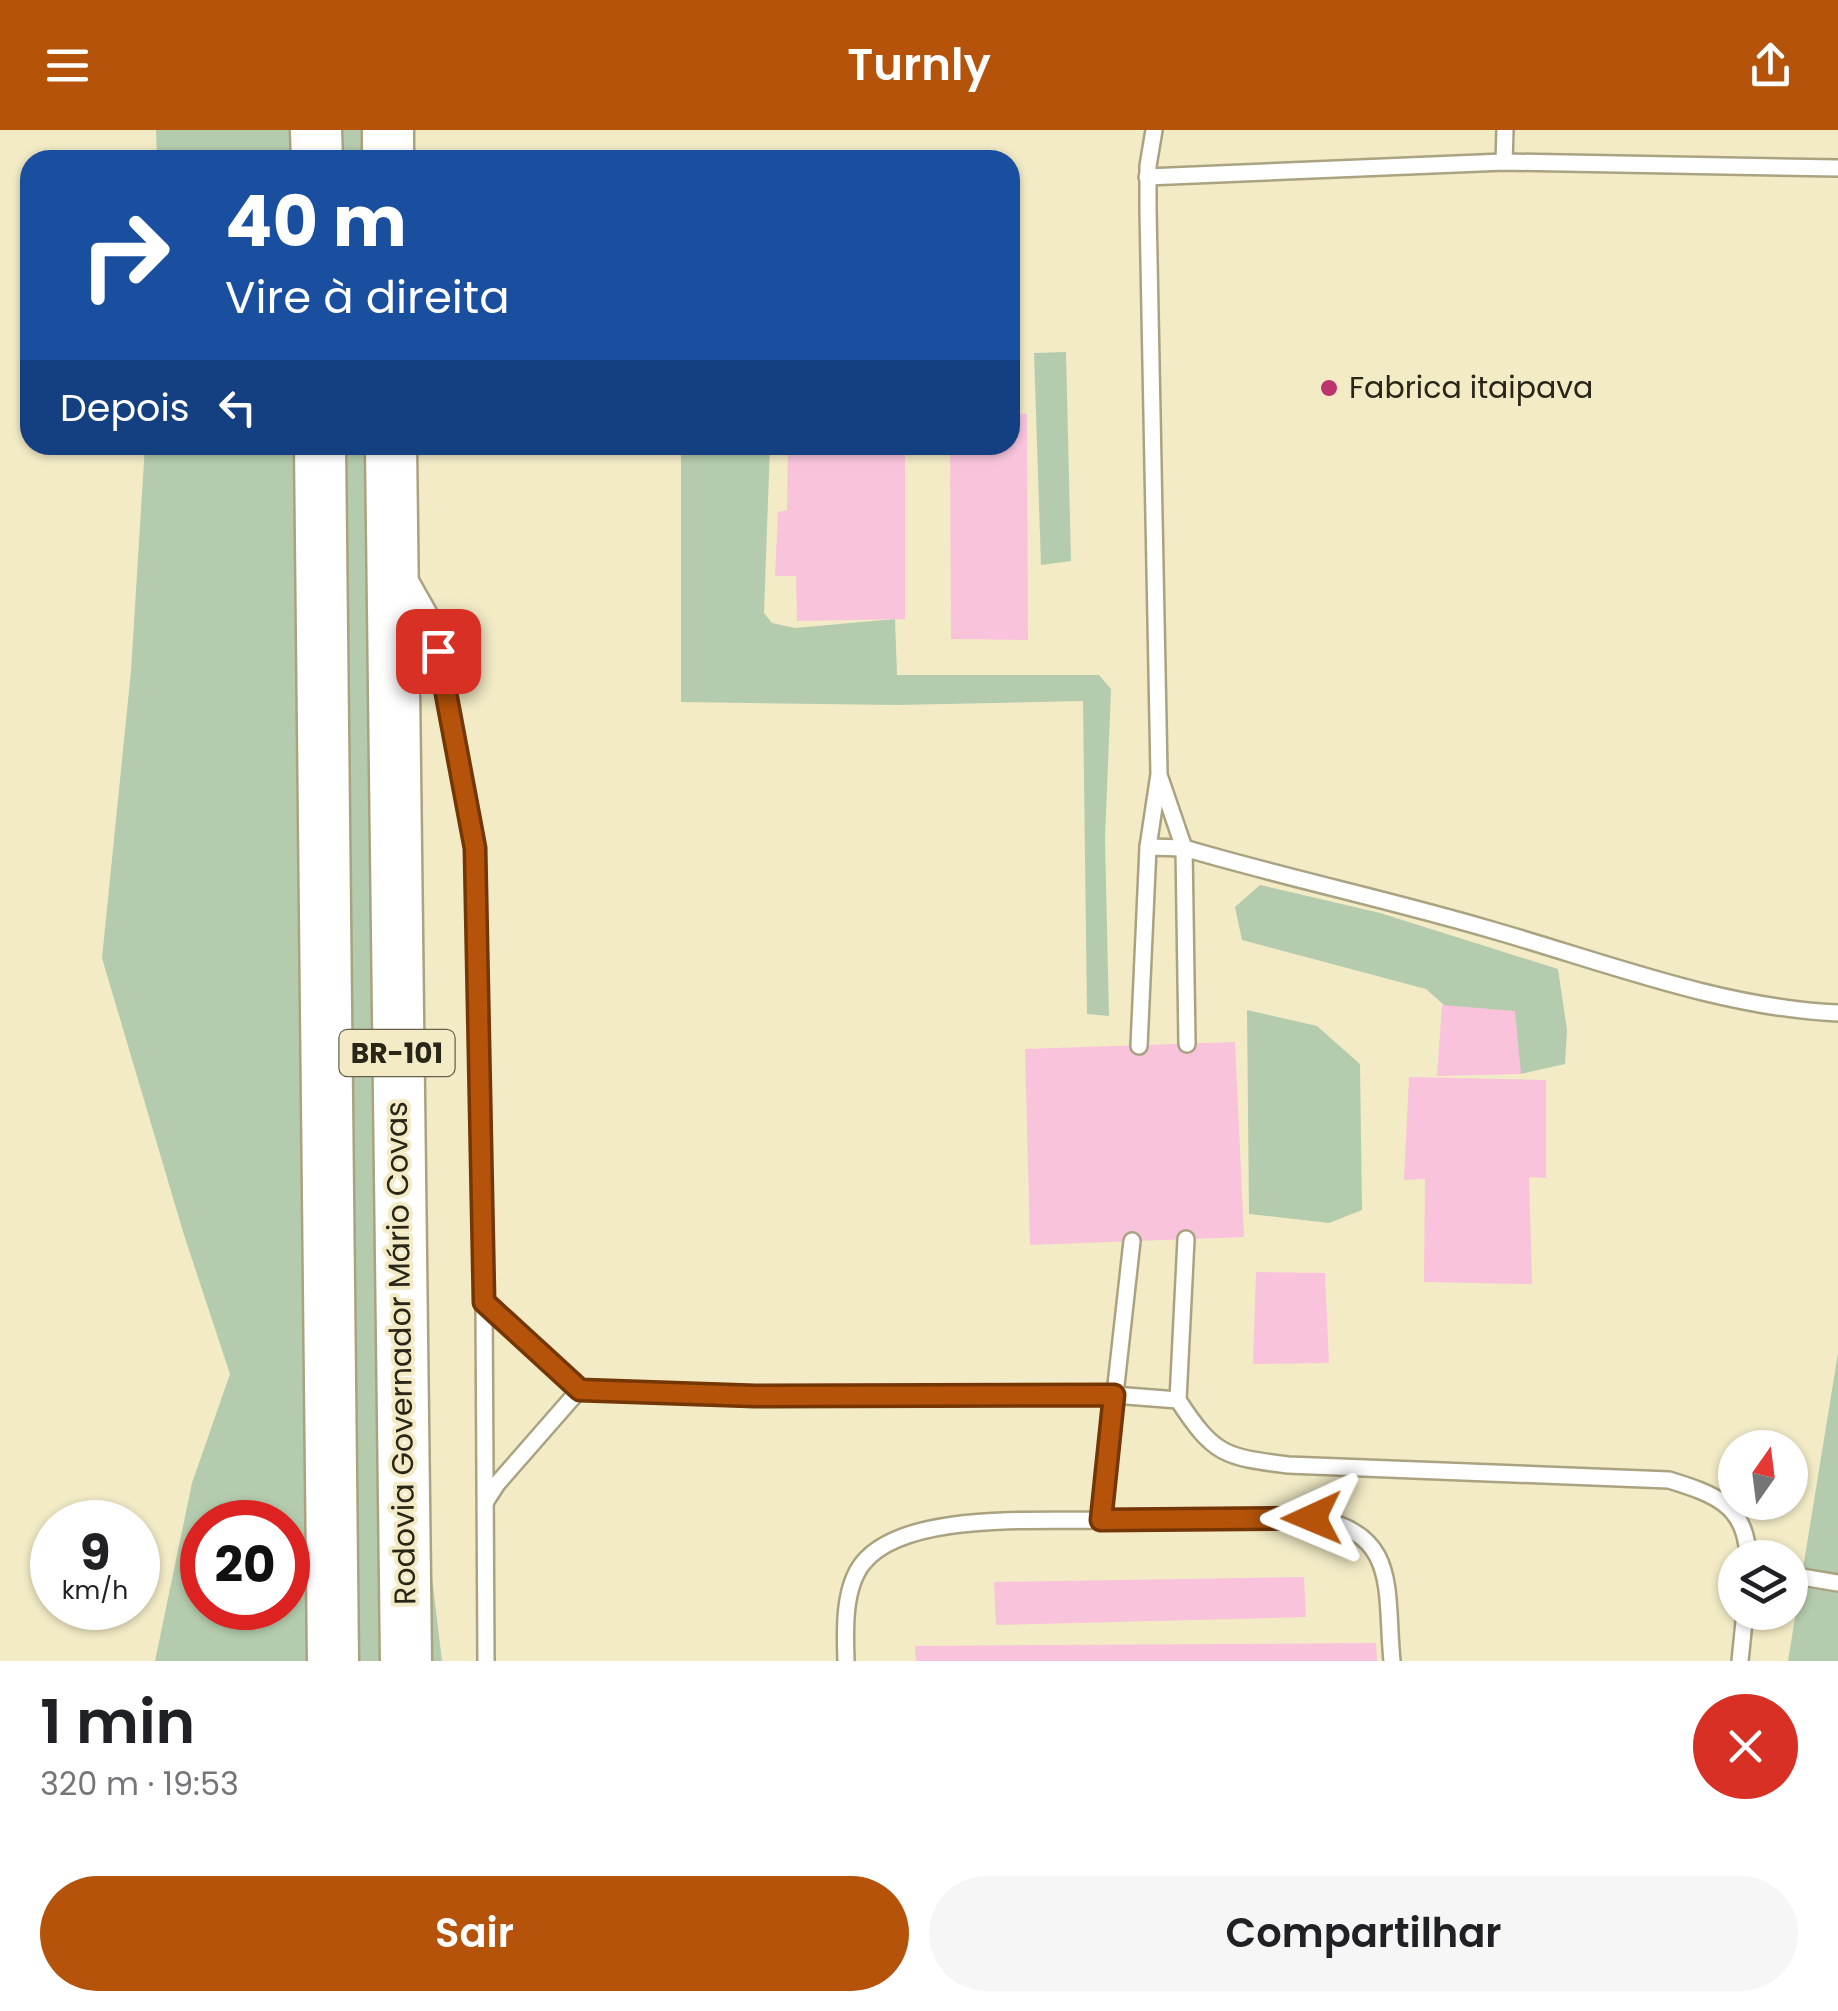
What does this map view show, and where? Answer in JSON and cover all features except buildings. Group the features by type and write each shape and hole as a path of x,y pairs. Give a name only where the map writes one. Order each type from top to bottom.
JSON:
{"highway":[{"name":"BR-101","path":"320,455 333,1661"},
{"name":"Rodovia Governador Mário Covas","path":"391,455 406,1661"}],"lane":[{"path":"1139,1046 1148,847 1159,774 1148,177 1154,130"},
{"path":"1504,162 1505,130"},
{"path":"1148,177 1504,162 1838,168"},
{"path":"392,548 434,622 441,680 475,848 486,1661"},
{"path":"1159,774 1184,848 1187,1044"},
{"path":"1148,847 1184,848 1485,928 1726,998 1787,1011 1838,1013"},
{"path":"1186,1239 1178,1400 1202,1437 1220,1452 1288,1465 1669,1480 1707,1492 1735,1512 1748,1540"},
{"path":"1101,1520 1132,1241"},
{"path":"484,1302 580,1390 755,1396 1114,1395 1178,1400"},
{"path":"485,1502 496,1484 580,1390"},
{"path":"846,1661 848,1599 862,1564 895,1537 939,1525 1312,1518 1336,1522 1359,1532 1377,1552 1386,1579 1392,1661"},
{"path":"1808,1578 1838,1584"},
{"path":"1740,1661 1743,1630"}],"green space":[{"path":"156,130 388,130 388,150 157,150"},
{"path":"1066,352 1071,561 1041,565 1034,353"},
{"path":"144,455 391,455 400,1310 442,1661 155,1661 180,1541 180,1630 310,1630 310,1500 188,1500 230,1374 184,1235 102,958 131,671"},
{"path":"681,455 770,455 764,613 772,623 795,628 895,619 897,675 1099,675 1111,689 1105,839 1109,1016 1087,1014 1083,701 897,705 681,702"},
{"path":"1260,885 1380,913 1558,969 1567,1030 1565,1064 1521,1074 1426,989 1242,940 1235,907"},
{"path":"1247,1010 1317,1026 1360,1064 1362,1210 1329,1223 1249,1214"},
{"path":"1838,1353 1838,1661 1788,1661 1793,1630 1808,1630 1808,1540"}],"place":[{"name":"Fabrica itaipava","path":"1329,388"}],"route":[{"path":"438,651 475,848 484,1302 580,1390 755,1396 1114,1395 1101,1520 1312,1518"}]}
